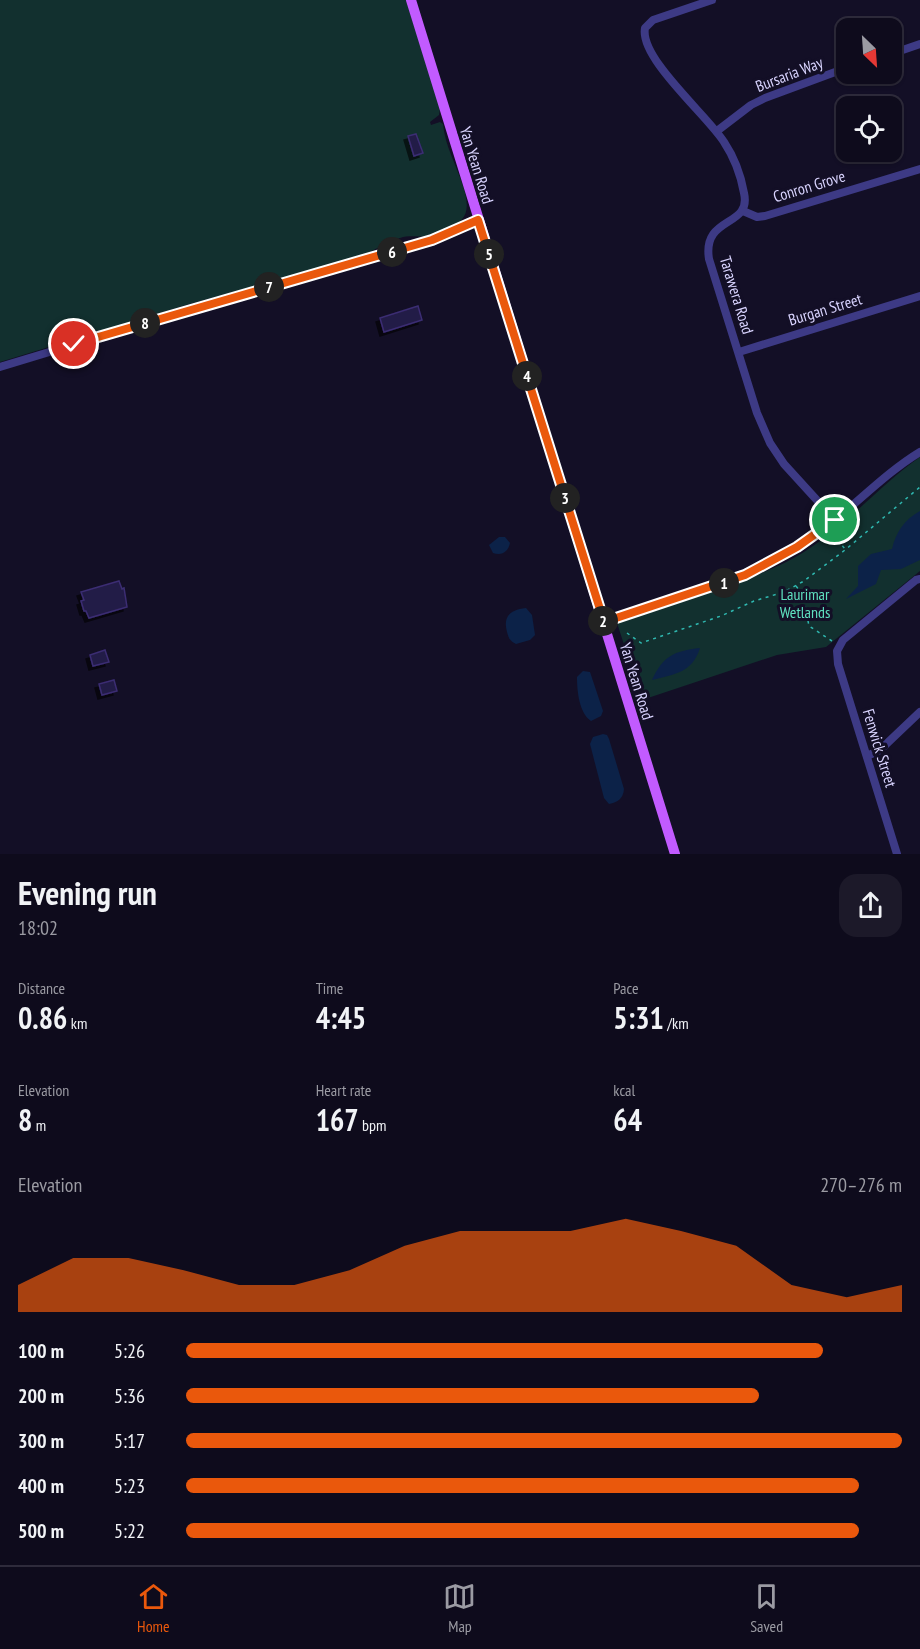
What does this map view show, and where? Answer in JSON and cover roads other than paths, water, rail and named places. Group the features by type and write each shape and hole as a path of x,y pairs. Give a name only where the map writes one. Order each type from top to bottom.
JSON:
{"main road":[{"name":"Yan Yean Road","path":"411,0 675,854"}],"street":[{"path":"712,0 653,20 645,28 644,33 652,56 717,131 729,152 740,179 745,202 742,211"},
{"path":"902,50 920,44"},
{"name":"Bursaria Way","path":"717,131 751,105 765,98 836,72"},
{"name":"Conron Grove","path":"742,211 757,217 765,216 920,169"},
{"name":"Tarawera Road","path":"742,211 715,231 708,245 710,259 757,413 770,443 783,464 835,520"},
{"path":"0,367 432,240 478,220"},
{"name":"Burgan Street","path":"739,352 920,296"},
{"path":"604,622 745,575 797,547 835,520 888,474 920,452"},
{"name":"Fenwick Street","path":"897,854 838,664 839,649 852,633 920,579"},
{"path":"867,756 879,750 920,712"}],"water":[{"path":"920,511 920,560 901,569 881,570 876,584 846,599 858,586 858,566 871,554 892,549 901,527"},
{"path":"499,537 505,537 510,543 506,551 496,554 489,545"},
{"path":"526,608 532,615 535,635 530,640 516,644 508,636 507,618 515,610"},
{"path":"700,648 697,656 687,668 652,680 660,665 670,656"},
{"path":"583,671 590,672 603,711 601,716 591,721 581,707 578,695 577,677"},
{"path":"603,734 609,739 624,789 620,800 609,804 604,798 590,744 593,737"}],"park label":[{"name":"Laurimar Wetlands","path":"805,603"}]}
